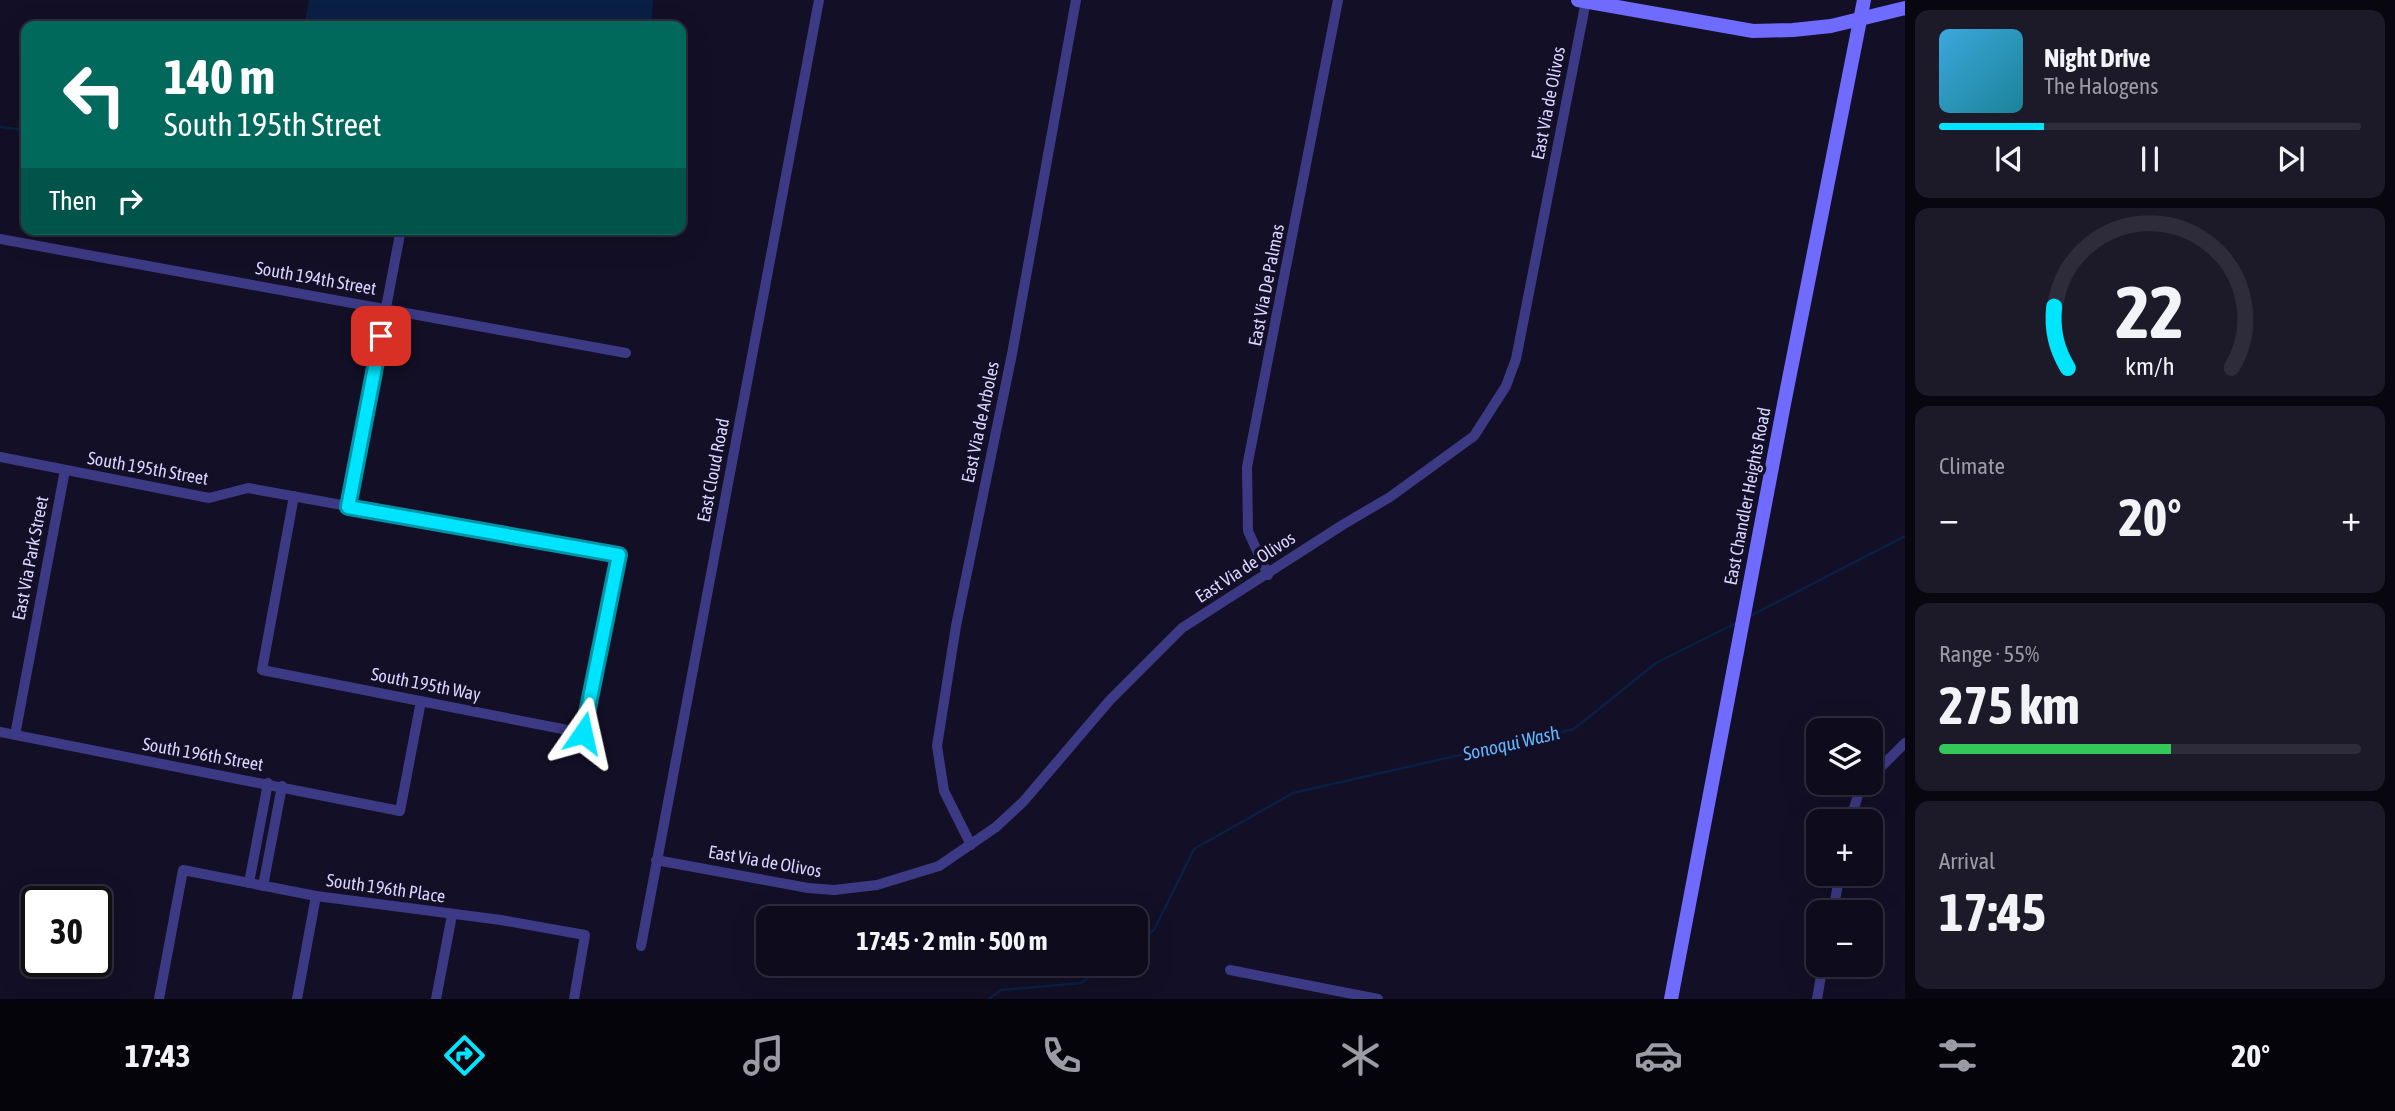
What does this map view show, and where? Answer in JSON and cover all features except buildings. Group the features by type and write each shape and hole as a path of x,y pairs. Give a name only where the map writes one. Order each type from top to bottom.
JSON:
{"main road":[{"name":"East Chandler Heights Road","path":"1671,999 1750,579 1864,0"},
{"path":"1582,1 1753,31 1831,26 1905,8"}],"street":[{"name":"East Cloud Road","path":"641,946 819,0"},
{"name":"East Via de Arboles","path":"971,845 944,791 937,746 956,625 1012,354 1076,0"},
{"name":"East Via De Palmas","path":"1268,575 1248,531 1247,467 1338,0"},
{"name":"East Via de Olivos","path":"656,860 808,888 834,890 877,886 939,866 996,827 1023,802 1110,700 1182,628 1268,575 1343,524 1390,497 1474,436 1506,386 1516,359 1582,1"},
{"path":"348,507 400,235"},
{"name":"South 194th Street","path":"0,239 626,353"},
{"name":"South 195th Street","path":"0,457 209,498 248,488 619,555 583,733"},
{"name":"East Via Park Street","path":"15,735 65,470"},
{"name":"South 195th Way","path":"293,496 262,670 583,733"},
{"name":"South 196th Street","path":"0,732 400,811 421,701"},
{"path":"1883,765 1905,743"},
{"path":"249,883 268,783"},
{"path":"263,886 282,786"},
{"path":"254,853 269,856"},
{"name":"South 196th Place","path":"159,999 183,870 316,896 501,920 585,935 574,999"},
{"path":"297,999 316,896"},
{"path":"436,999 452,915"},
{"path":"1230,970 1378,999"},
{"path":"1817,999 1821,977"}],"water":[{"path":"309,0 653,0 651,21 305,21"}],"waterway":[{"path":"0,127 21,129"},
{"name":"Sonoqui Wash","path":"1750,616 1905,536"},
{"name":"Sonoqui Wash","path":"1148,934 1154,930 1194,849 1293,793 1574,729 1656,663 1738,622"},
{"name":"Sonoqui Wash","path":"989,999 1001,990 1081,983 1090,976"}],"route":[{"path":"381,336 348,507 619,555 583,733"}]}
